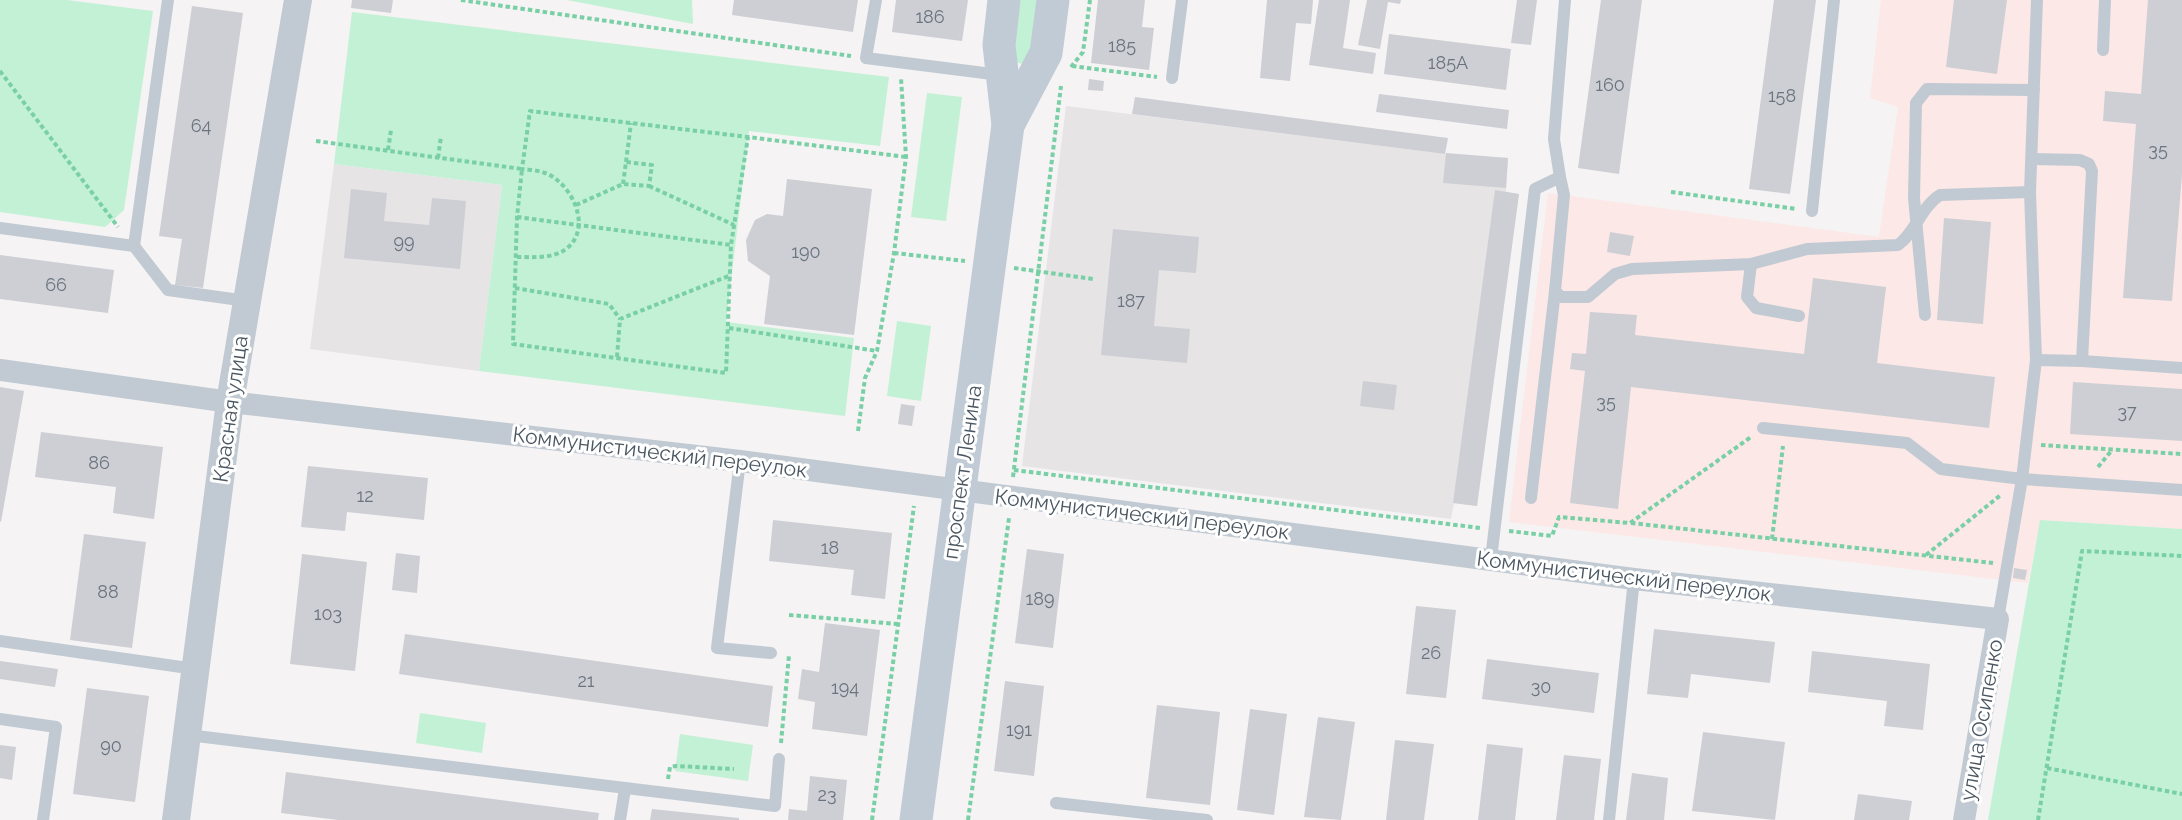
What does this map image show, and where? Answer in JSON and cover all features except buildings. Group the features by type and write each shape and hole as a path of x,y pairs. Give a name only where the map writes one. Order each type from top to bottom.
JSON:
{"main road":[{"name":"проспект Ленина","path":"916,820 1008,125 1000,65 1004,0"},
{"name":"проспект Ленина","path":"1008,125 1060,70 1046,53 1053,0"},
{"path":"1000,65 1060,70"}],"street":[{"name":"Красная улица","path":"176,820 230,402 298,0"},
{"name":"Коммунистический переулок","path":"0,370 230,402 740,461 1634,579 1998,619"},
{"name":"улица Осипенко","path":"1964,820 1998,619"}],"lane":[{"path":"132,245 168,0"},
{"path":"876,0 867,58 900,62 1000,65"},
{"path":"1172,78 1182,0"},
{"path":"1531,498 1564,195 1554,139 1565,0"},
{"path":"1812,211 1834,0"},
{"path":"1998,619 2022,479 2036,360 2030,192 2037,0"},
{"path":"2103,50 2105,0"},
{"path":"1925,315 1914,198 1916,103 1927,89 2034,90"},
{"path":"2032,159 2080,160 2089,164 2092,171 2082,361"},
{"path":"1491,559 1535,189 1560,177"},
{"path":"1555,291 1561,297 1588,297 1615,274 1632,269 1751,264 1807,249 1898,245 1907,239 1931,201 1940,195 2030,192"},
{"path":"0,228 132,245 168,290 247,301"},
{"path":"1751,264 1747,297 1756,308 1799,316"},
{"path":"2036,360 2082,361 2182,369"},
{"path":"1763,428 1906,443 1941,469 2022,479 2182,490"},
{"path":"740,461 717,648 771,653"},
{"path":"1609,820 1634,579"},
{"path":"0,641 195,669"},
{"path":"0,719 56,727 43,820"},
{"path":"188,735 775,806 779,759"},
{"path":"620,820 625,789"},
{"path":"1056,803 1208,820"}],"path":[{"path":"461,0 867,58"},
{"path":"968,820 1007,549 1010,497 1039,271 1060,70 1083,52 1090,0"},
{"path":"858,431 865,378 877,351 894,253 906,157 900,62"},
{"path":"1060,70 1172,78"},
{"path":"0,71 70,160 132,245"},
{"path":"747,137 731,245 726,373 513,344 517,217 530,111 747,137 906,157"},
{"path":"623,184 631,123"},
{"path":"388,150 391,130"},
{"path":"438,158 441,136"},
{"path":"316,141 545,173 563,184 576,205 578,226 574,239 566,249 543,257 517,257"},
{"path":"626,162 652,165 649,186"},
{"path":"576,205 623,184 649,186 734,225"},
{"path":"1671,192 1812,211"},
{"path":"517,217 731,245"},
{"path":"894,253 1093,279"},
{"path":"620,319 730,275"},
{"path":"515,288 609,304 620,319 617,357"},
{"path":"729,328 877,351"},
{"path":"1630,523 1763,428"},
{"path":"1772,539 1785,430"},
{"path":"2026,444 2182,454"},
{"path":"1014,470 1552,536 1559,517 2008,565"},
{"path":"1925,556 2022,479"},
{"path":"872,820 917,485"},
{"path":"2038,820 2082,551 2182,556"},
{"path":"789,615 898,624"},
{"path":"779,759 789,654"},
{"path":"665,794 670,767 734,769"},
{"path":"2046,768 2182,794"}],"shaded area":[{"path":"1881,0 2182,0 2182,529 2040,520 2028,583 1509,522 1548,193 1879,237 1898,107 1870,98"},
{"path":"1066,106 1445,154 1508,158 1506,192 1519,194 1477,506 1454,503 1451,519 1022,466"},
{"path":"334,164 502,185 479,371 310,349"}],"green space":[{"path":"0,0 67,0 153,11 124,210 105,227 0,212"},
{"path":"567,0 692,0 693,24"},
{"path":"1012,0 1045,0 1028,65 1013,62"},
{"path":"352,12 889,77 880,146 749,131 726,322 854,338 845,416 479,371 502,185 334,164"},
{"path":"927,93 962,97 946,221 911,217"},
{"path":"897,321 931,326 921,401 887,396"},
{"path":"2040,520 2182,529 2182,820 1988,820"},
{"path":"420,713 486,723 482,753 416,743"},
{"path":"680,734 753,745 748,781 675,771"}]}
